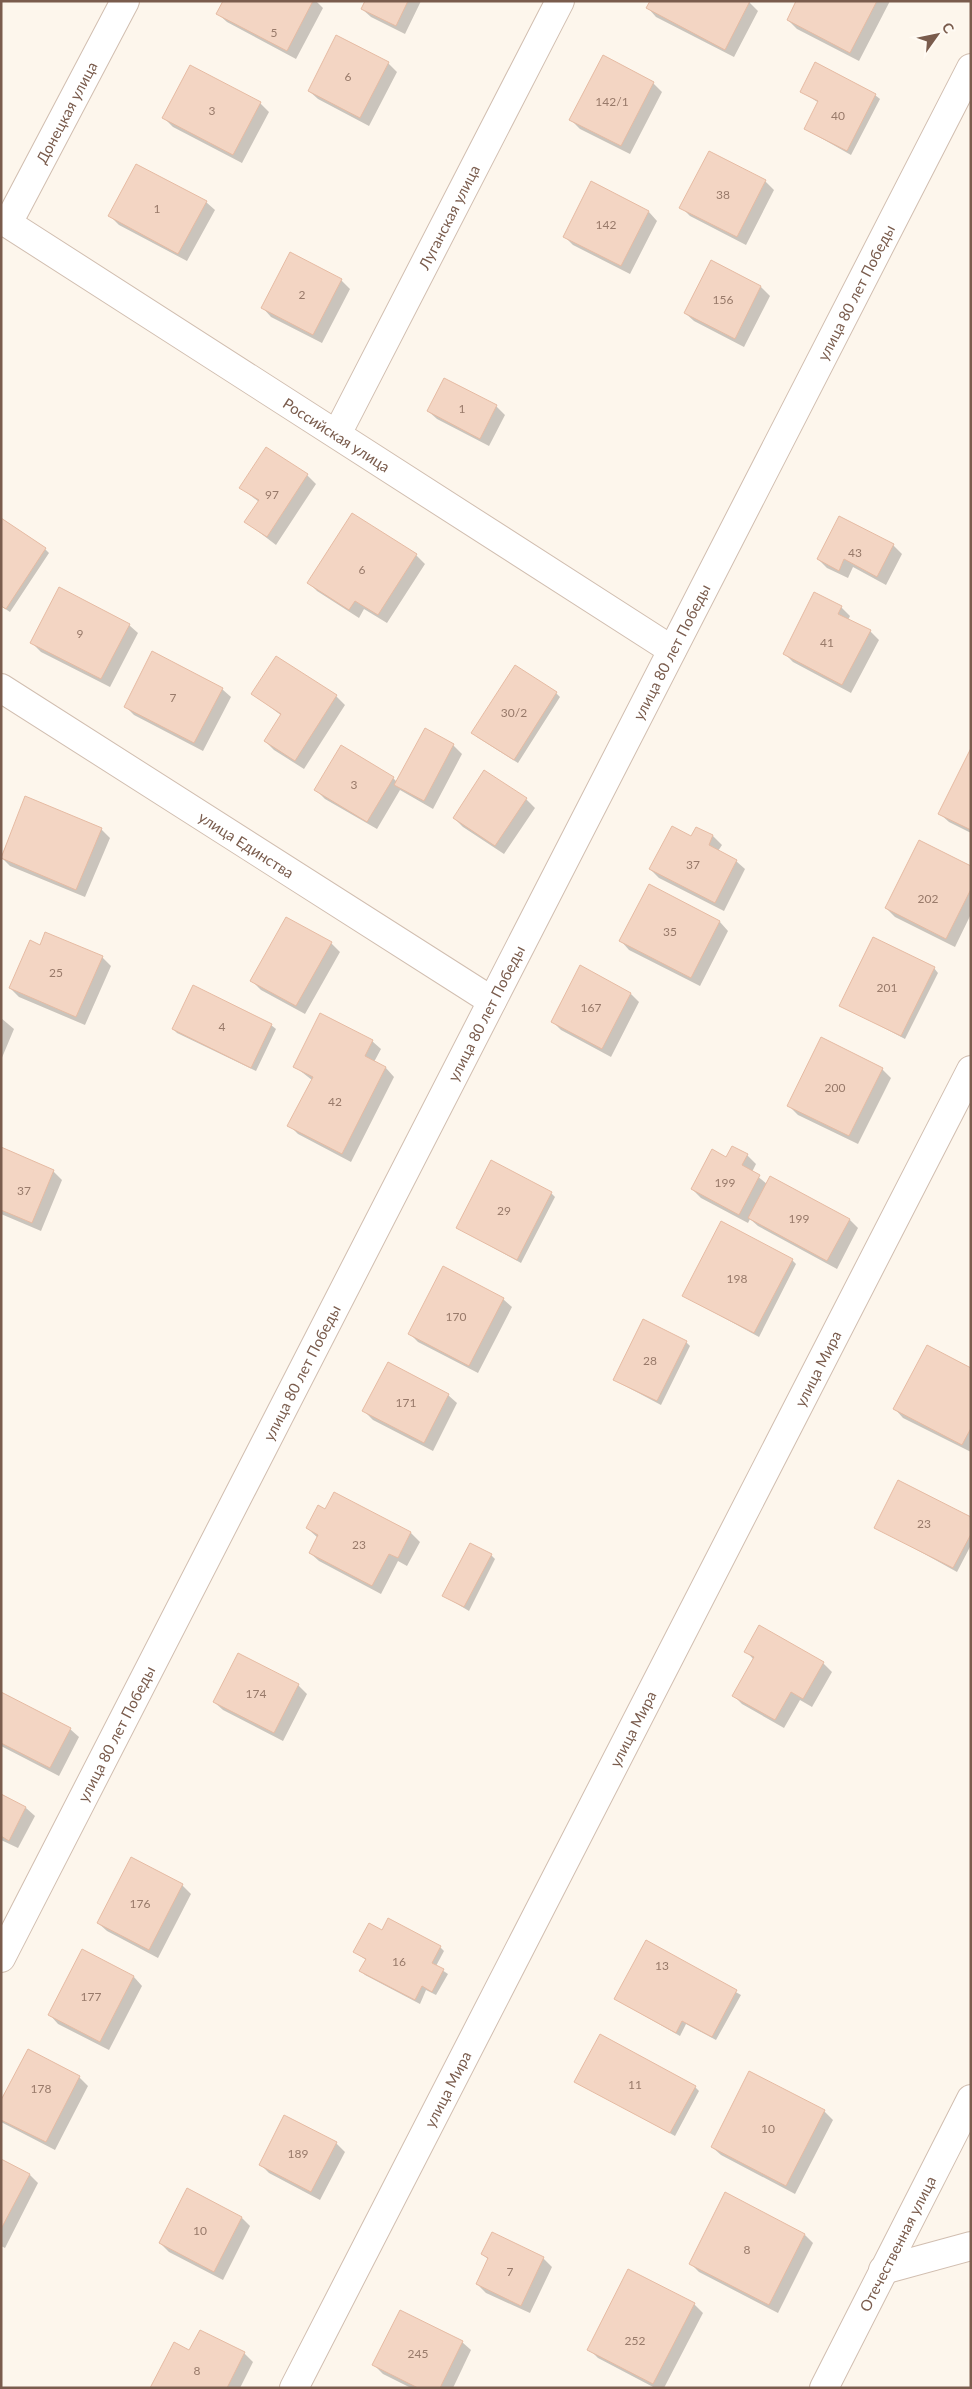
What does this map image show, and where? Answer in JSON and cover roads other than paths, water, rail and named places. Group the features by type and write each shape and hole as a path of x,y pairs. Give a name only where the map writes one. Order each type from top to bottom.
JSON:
{"street":[{"name":"Донецкая улица","path":"5,221 125,1"},
{"name":"Луганская улица","path":"337,434 560,1"},
{"name":"улица 80 лет Победы","path":"1,1958 971,68"},
{"name":"Российская улица","path":"5,221 672,650"},
{"name":"улица Единства","path":"1,688 492,1000"},
{"name":"улица Мира","path":"294,2388 971,1070"},
{"name":"Отечественная улица","path":"824,2388 971,2099"},
{"path":"883,2270 971,2246"}]}
